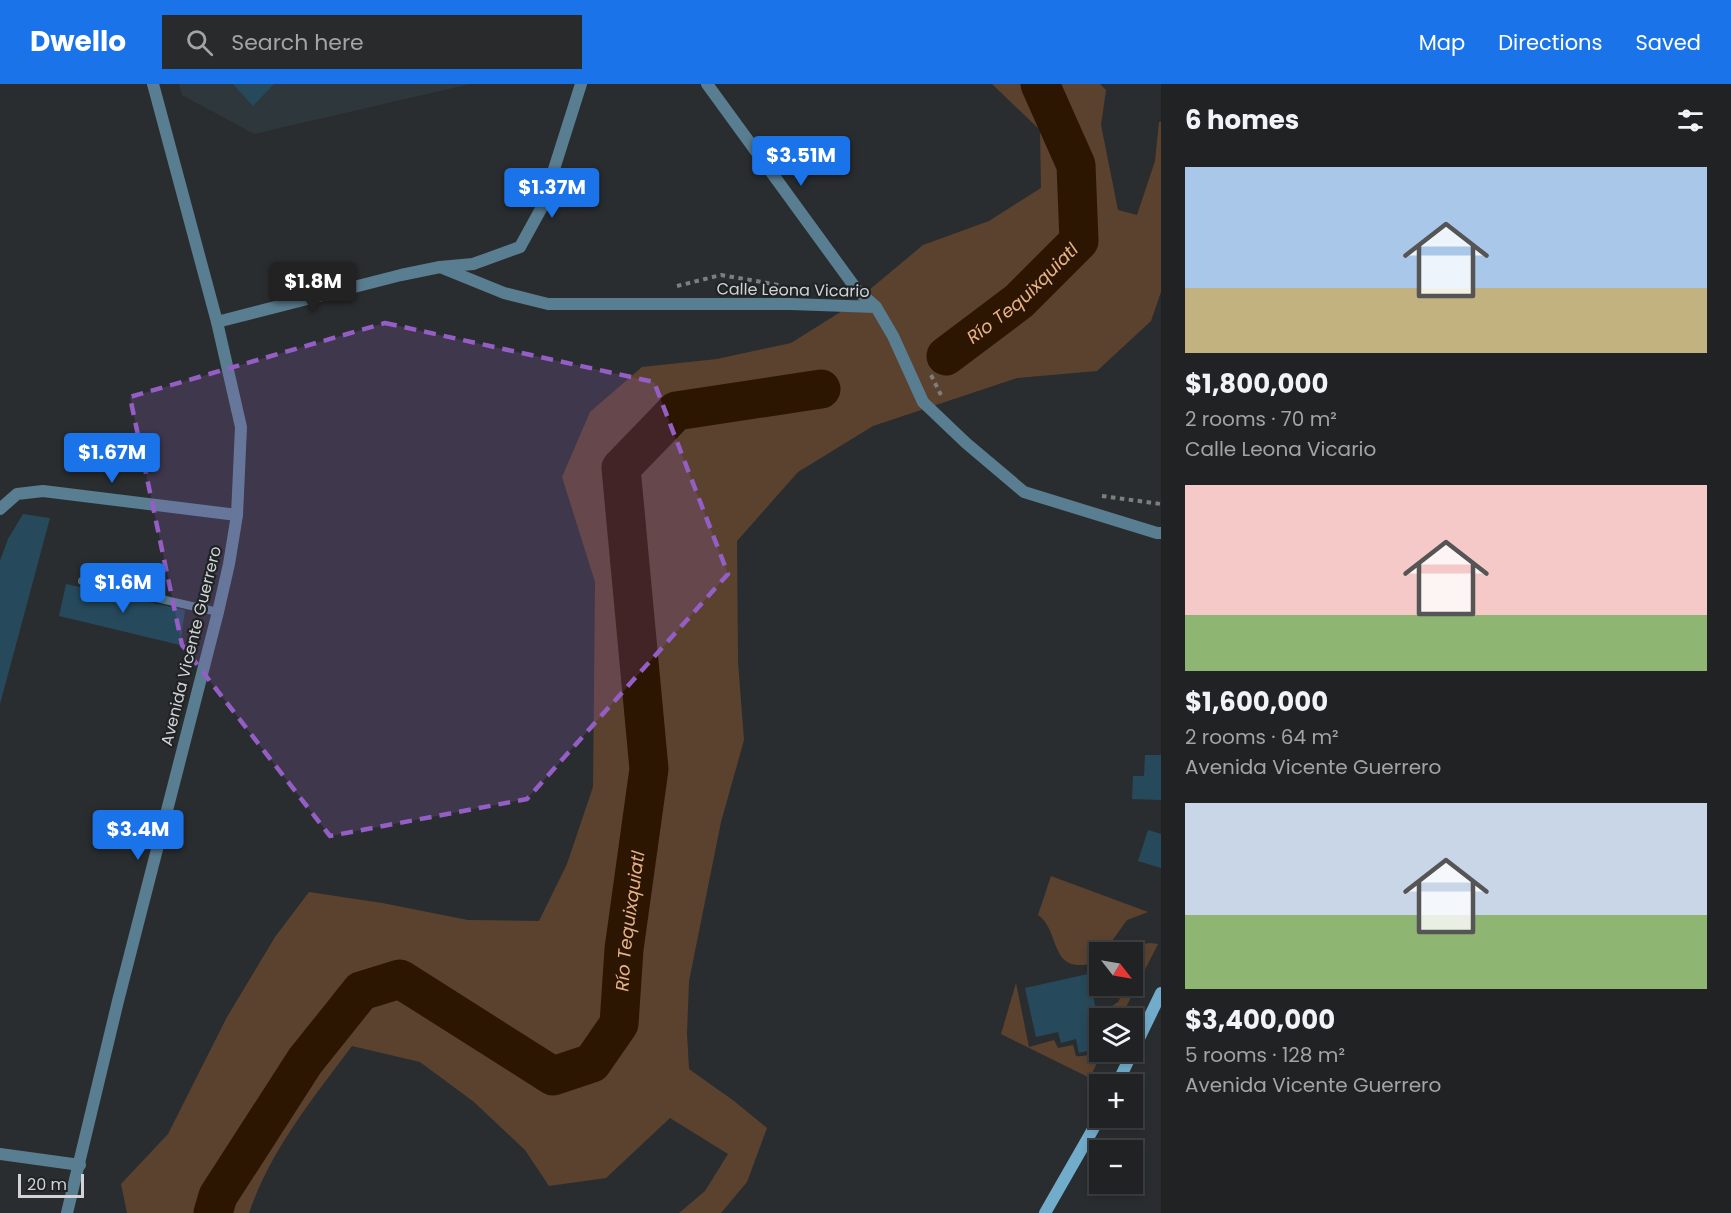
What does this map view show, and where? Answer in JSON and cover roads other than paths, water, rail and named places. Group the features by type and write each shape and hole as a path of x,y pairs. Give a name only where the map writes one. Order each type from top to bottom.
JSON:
{"main road":[{"path":"1122,1074 1161,993"},
{"path":"1045,1213 1094,1128"}],"street":[{"name":"Avenida Vicente Guerrero","path":"67,1213 118,1001 218,612 237,515 241,427 217,322 153,84"},
{"path":"217,322 401,275 440,267 473,264 520,247 542,207 581,84"},
{"path":"707,84 857,290 876,307"},
{"name":"Calle Leona Vicario","path":"440,267 504,293 548,304 791,304 876,307 893,336 923,402 966,443 1024,492 1161,533"},
{"path":"0,508 17,494 43,491 237,515"},
{"path":"0,1154 80,1165"}],"lane":[{"path":"82,580 218,612"}],"waterway":[{"name":"Río Tequixquiatl","path":"946,356 1019,301 1079,241 1076,165 1040,84"},
{"name":"Río Tequixquiatl","path":"213,1213 218,1196 305,1061 361,991 400,979 553,1076 592,1063 619,1024 624,949 649,769 621,468 676,411 821,389"}]}
